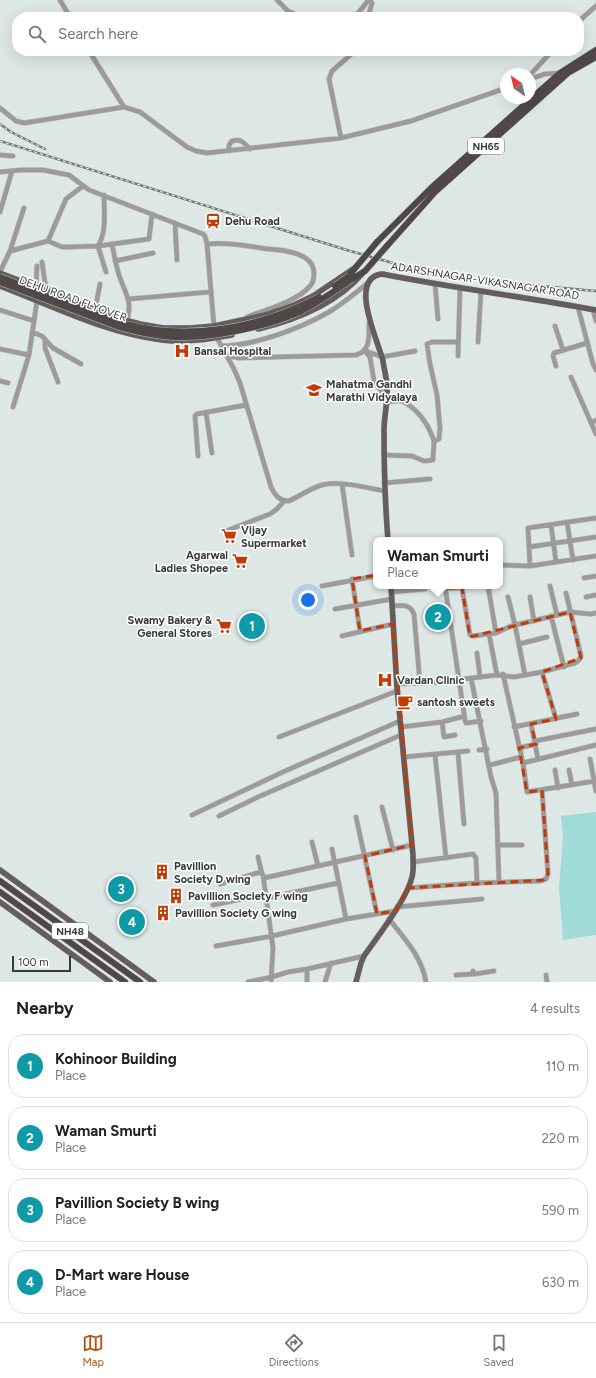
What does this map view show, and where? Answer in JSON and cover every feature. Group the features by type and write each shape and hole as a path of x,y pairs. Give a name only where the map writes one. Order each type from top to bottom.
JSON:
{"highway":[{"name":"NH65","path":"560,73 596,50"},
{"name":"NH65","path":"365,271 435,192 568,73 596,57"},
{"name":"DEHU ROAD FLYOVER","path":"0,282 119,327 149,334 179,337 200,336 238,330 294,315 319,302 351,278 356,267 377,242 409,210 466,156 560,73"},
{"name":"DEHU ROAD FLYOVER","path":"0,277 126,324 165,332 187,332 240,325 285,313 321,296 365,271"},
{"name":"NH48","path":"0,881 140,982"},
{"name":"NH48","path":"0,892 125,982"}],"main road":[{"path":"0,273 94,310 127,321 151,326 174,328 214,326 265,315 294,306 313,296 356,267"},
{"path":"0,286 99,325 143,337 177,341 217,338 275,325 300,317 333,298 357,280 365,271"},
{"name":"ADARSHNAGAR-VIKASNAGAR ROAD","path":"369,282 377,275 382,274 594,310"},
{"path":"369,282 366,302 369,320 382,357 388,388 386,400 384,455 384,491 388,537"},
{"path":"356,982 360,964 364,956 396,909 412,878 412,846 397,691 391,589"},
{"path":"0,870 154,982"},
{"path":"0,902 110,982"}],"street":[{"path":"60,0 67,12"},
{"path":"277,0 290,12"},
{"path":"359,12 370,0 372,3 369,12"},
{"path":"584,17 596,6"},
{"path":"92,56 124,107"},
{"path":"341,138 329,75 349,56"},
{"path":"536,68 547,56"},
{"path":"536,78 545,74 568,73"},
{"path":"0,108 16,121 24,123 124,107 140,112 157,123 183,144 196,151 207,152 250,149 341,138 411,121 500,90"},
{"path":"229,151 232,140 236,139 241,140 250,149"},
{"path":"0,155 13,156"},
{"path":"0,172 43,170 69,175 75,178 83,186 206,236 210,292 217,338 240,383 271,487 280,499 284,501 289,501 323,484 342,484 384,491"},
{"path":"0,210 12,171"},
{"path":"48,241 66,199 83,186"},
{"path":"104,195 103,230 101,241 98,246 106,272"},
{"path":"0,273 10,251 24,208"},
{"path":"10,251 48,241 62,247 98,246 149,239 152,214"},
{"path":"175,223 177,260"},
{"path":"207,244 232,243 288,251 305,257 312,265 314,270 313,280 310,286 304,291 281,305 238,321"},
{"path":"112,244 115,261 129,299 130,310 127,321"},
{"path":"115,261 153,253"},
{"path":"42,262 45,283 51,293"},
{"path":"36,287 37,266"},
{"path":"222,346 238,346 250,343 300,326 329,312 345,302 369,282"},
{"path":"94,310 100,284"},
{"path":"435,284 438,319"},
{"path":"458,356 460,288"},
{"path":"478,342 481,291"},
{"path":"129,299 210,292"},
{"path":"13,407 29,355 37,301"},
{"path":"578,307 587,343 596,370"},
{"path":"0,310 34,321"},
{"path":"594,310 596,321"},
{"path":"226,354 239,358 351,356 361,354 365,351 370,339 369,320"},
{"path":"555,326 563,350"},
{"path":"32,332 42,336 58,352 80,364"},
{"path":"45,339 45,348 58,382"},
{"path":"434,441 440,437 438,395 430,364 427,344 432,342 458,342"},
{"path":"556,366 552,354 587,343"},
{"path":"0,349 29,355"},
{"path":"365,351 382,357 414,351"},
{"path":"365,351 370,357 374,381 386,400 415,399"},
{"path":"571,377 596,434"},
{"path":"0,381 8,383"},
{"path":"384,455 405,455 416,457 424,461 433,460 434,441 422,418 406,403 400,400"},
{"path":"198,456 194,416 206,412 246,405"},
{"path":"206,412 212,453"},
{"path":"591,423 596,420"},
{"path":"384,483 430,479"},
{"path":"342,484 352,555"},
{"path":"226,531 270,514 284,501"},
{"path":"530,566 528,528 596,518"},
{"path":"567,522 573,560"},
{"path":"551,525 556,562"},
{"path":"529,548 596,537"},
{"path":"503,565 530,566 596,556"},
{"path":"322,586 352,579 373,576"},
{"path":"584,578 596,576"},
{"path":"352,579 360,631"},
{"path":"550,586 557,615"},
{"path":"391,589 425,589"},
{"path":"445,589 465,722 481,721"},
{"path":"462,589 470,635 473,636 496,633 515,625 570,612 596,613"},
{"path":"489,589 496,633"},
{"path":"397,684 458,680 503,674 514,677 564,667 579,660 581,656 566,592"},
{"path":"586,597 596,595"},
{"path":"508,597 525,675"},
{"path":"530,597 534,620"},
{"path":"335,610 356,605 392,603 408,606 414,614 420,683"},
{"path":"551,616 564,667"},
{"path":"342,636 393,624"},
{"path":"489,634 497,675"},
{"path":"519,644 547,638"},
{"path":"477,653 480,677"},
{"path":"542,672 556,719"},
{"path":"503,674 522,760 527,792 595,782"},
{"path":"472,678 492,780 496,793 499,845 499,882"},
{"path":"279,737 397,691"},
{"path":"514,727 577,714"},
{"path":"192,815 285,771 400,724 442,722 461,717"},
{"path":"442,722 444,736 455,735"},
{"path":"531,724 538,759"},
{"path":"519,748 596,728"},
{"path":"219,816 258,797 401,735"},
{"path":"490,765 538,759 596,745"},
{"path":"479,750 487,749"},
{"path":"404,757 468,751"},
{"path":"458,753 464,824"},
{"path":"435,755 446,858"},
{"path":"590,759 596,791"},
{"path":"555,770 558,788"},
{"path":"569,770 572,785"},
{"path":"408,888 544,880 548,877 542,790"},
{"path":"382,807 393,850"},
{"path":"356,817 377,914"},
{"path":"312,842 318,866"},
{"path":"499,845 522,845"},
{"path":"220,884 257,873 263,876 334,863 412,846"},
{"path":"332,849 346,919"},
{"path":"413,862 473,854 476,858 477,883"},
{"path":"258,857 263,876 272,936 273,957 271,980"},
{"path":"213,905 338,883"},
{"path":"216,946 272,936 396,909 482,900"},
{"path":"389,919 416,955 423,969 426,982"},
{"path":"248,982 271,980 288,972 364,956"},
{"path":"326,982 331,963"},
{"path":"307,969 307,982"},
{"path":"456,975 473,972 494,971"},
{"path":"546,975 547,982"}],"highlighted area":[{"path":"445,564 445,588 462,588 470,637 570,612 581,658 542,672 556,719 531,724 536,744 519,748 527,792 542,790 548,874 544,880 408,888 395,911 377,914 365,856 412,845 393,624 360,631 352,579 390,573 390,567"}],"shaded area":[{"path":"596,812 596,935 563,940 559,887 563,836 561,816"}],"railway":[{"path":"0,124 11,132 45,149"},
{"path":"0,141 350,251 418,270 442,276 596,291"}],"place":[{"name":"Dehu Road","path":"213,221"},
{"name":"Bansal Hospital","path":"182,351"},
{"name":"Mahatma Gandhi Marathi Vidyalaya","path":"314,390"},
{"name":"Vijay Supermarket","path":"229,536"},
{"name":"Agarwal Ladies Shopee","path":"240,561"},
{"name":"Waman Smurti","path":"438,617"},
{"name":"Swamy Bakery & General Stores","path":"224,626"},
{"name":"Kohinoor Building","path":"252,626"},
{"name":"Vardan Clinic","path":"385,680"},
{"name":"santosh sweets","path":"405,702"},
{"name":"Pavillion Society D wing","path":"162,872"},
{"name":"Pavillion Society B wing","path":"121,889"},
{"name":"Pavillion Society F wing","path":"176,896"},
{"name":"Pavillion Society G wing","path":"163,913"},
{"name":"D-Mart ware House","path":"132,922"}]}
